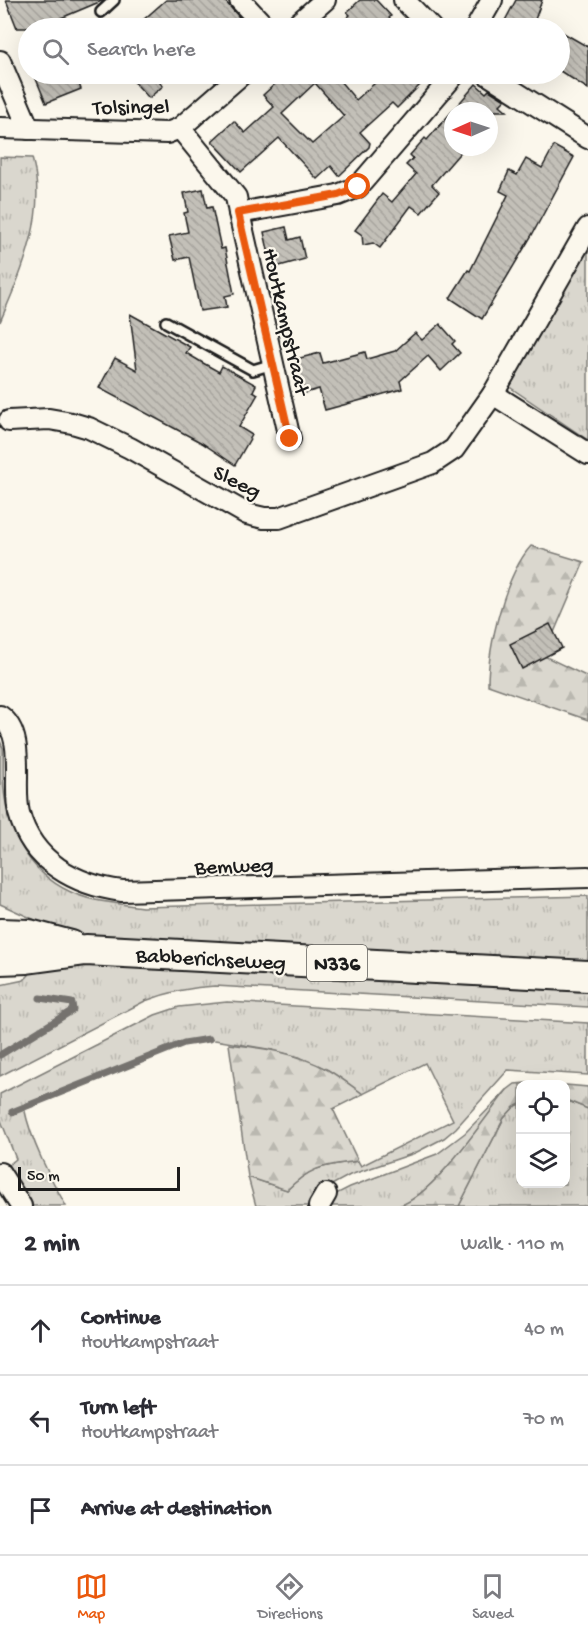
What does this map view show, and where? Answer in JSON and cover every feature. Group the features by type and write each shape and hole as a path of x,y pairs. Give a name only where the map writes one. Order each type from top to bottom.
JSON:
{"main road":[{"name":"Babberichseweg","path":"0,934 29,935 86,950"},
{"name":"Babberichseweg","path":"0,959 27,958 86,950 588,976"}],"street":[{"path":"240,0 257,18"},
{"path":"304,18 325,0"},
{"path":"404,0 421,18"},
{"path":"482,18 492,0"},
{"path":"0,62 28,129"},
{"name":"Tolsingel","path":"0,128 167,133 180,129 231,84"},
{"path":"238,213 338,195 358,187 446,84"},
{"path":"503,84 588,138"},
{"name":"Houtkampstraat","path":"180,129 236,197 290,439"},
{"name":"Sleeg","path":"9,421 49,419 89,428 130,448 247,514 264,518 279,518 433,463 454,448 493,394 588,228"},
{"path":"493,394 588,454"},
{"name":"Bemweg","path":"0,716 14,738 19,812 28,836 42,855 63,873 100,888 123,891 588,877"},
{"path":"0,1173 21,1206"}],"lane":[{"path":"100,12 114,0"},
{"path":"166,322 253,370 273,364"}],"green space":[{"path":"0,157 32,158 37,200 35,221 24,262 0,322"},
{"path":"588,237 588,440 509,385"},
{"path":"531,546 584,562 544,656 588,677 588,720 488,685 491,651 506,592 513,574"},
{"path":"0,741 3,748 5,798 14,832 31,861 42,873 70,892 94,900 142,907 588,896 588,961 111,940 32,930 33,919 0,904"},
{"path":"107,966 588,992 588,1007 215,986 197,988 145,1001 0,1076 0,985 24,980 29,975 30,967"},
{"path":"227,1002 588,1023 588,1075 508,1070 456,1128 444,1138 415,1153 350,1175 326,1188 314,1206 256,1206 248,1177 287,1190 312,1171 358,1161 361,1166 453,1120 425,1063 363,1094 328,1070 299,1057 209,1039 197,1040 24,1107 36,1146 66,1206 32,1206 6,1167 16,1159 0,1118 0,1094 155,1015 179,1007"},
{"path":"229,1044 305,1059 328,1070 363,1094 333,1109 358,1161 319,1168 304,1176 287,1190 248,1177"},
{"path":"515,1084 516,1106 504,1118 459,1206 399,1206 413,1199 428,1187 457,1155 507,1090"},
{"path":"570,1085 588,1087 588,1109 570,1102"},
{"path":"507,1090 457,1155 428,1187 413,1199 399,1206 326,1206 336,1194 350,1187 437,1154 465,1133"},
{"path":"570,1102 588,1109 588,1206 459,1206 504,1118 516,1106 516,1188 570,1188"}],"building":[{"path":"6,0 104,0 61,18 18,18 17,28"},
{"path":"166,0 224,0 239,17 238,18 145,18"},
{"path":"360,0 376,0 391,16 389,18 347,18 350,15 347,12"},
{"path":"516,0 542,0 536,18 506,18"},
{"path":"570,37 588,47 588,89 570,77"},
{"path":"38,84 79,84 81,89 46,103"},
{"path":"136,84 161,84 163,86 149,98"},
{"path":"275,84 314,84 282,114 312,144 344,116 316,84 342,84 356,100 374,84 421,84 397,108 392,103 360,132 370,143 369,147 339,176 331,166 317,179 279,138 241,172 212,141 234,121 245,133 274,107 263,95"},
{"path":"476,84 486,93 489,90 505,100 500,105 507,111 498,111 498,102 460,102"},
{"path":"444,121 444,156 457,156 432,185 439,192 421,213 411,206 380,248 373,243 363,245 362,235 355,230 382,194 392,202 416,174 406,165 413,158 410,155 425,138 427,140"},
{"path":"554,146 574,157 532,235 482,319 450,298 468,270 470,271 508,195 500,191 509,171 517,175 526,159 542,168"},
{"path":"203,189 207,208 212,207 221,249 225,248 234,294 225,296 227,307 200,311 189,257 175,260 169,236 188,232 184,213 188,212 184,193"},
{"path":"286,227 289,240 300,237 305,259 272,268 264,232"},
{"path":"130,314 190,347 186,353 203,363 219,372 222,366 256,385 253,391 258,394 239,427 252,435 235,465 202,443 99,388 115,358 137,370"},
{"path":"440,324 455,341 452,344 460,353 441,371 428,356 400,381 402,389 325,410 319,389 305,393 296,359 320,353 323,363 365,352 367,359 395,351 415,333 422,340"},
{"path":"550,624 562,648 522,669 510,644"}],"waterway":[{"path":"0,1055 73,1010 72,1003 40,998"},
{"path":"12,1112 184,1043 209,1039"}],"route":[{"path":"290,439 238,213 338,195 358,187"}]}
